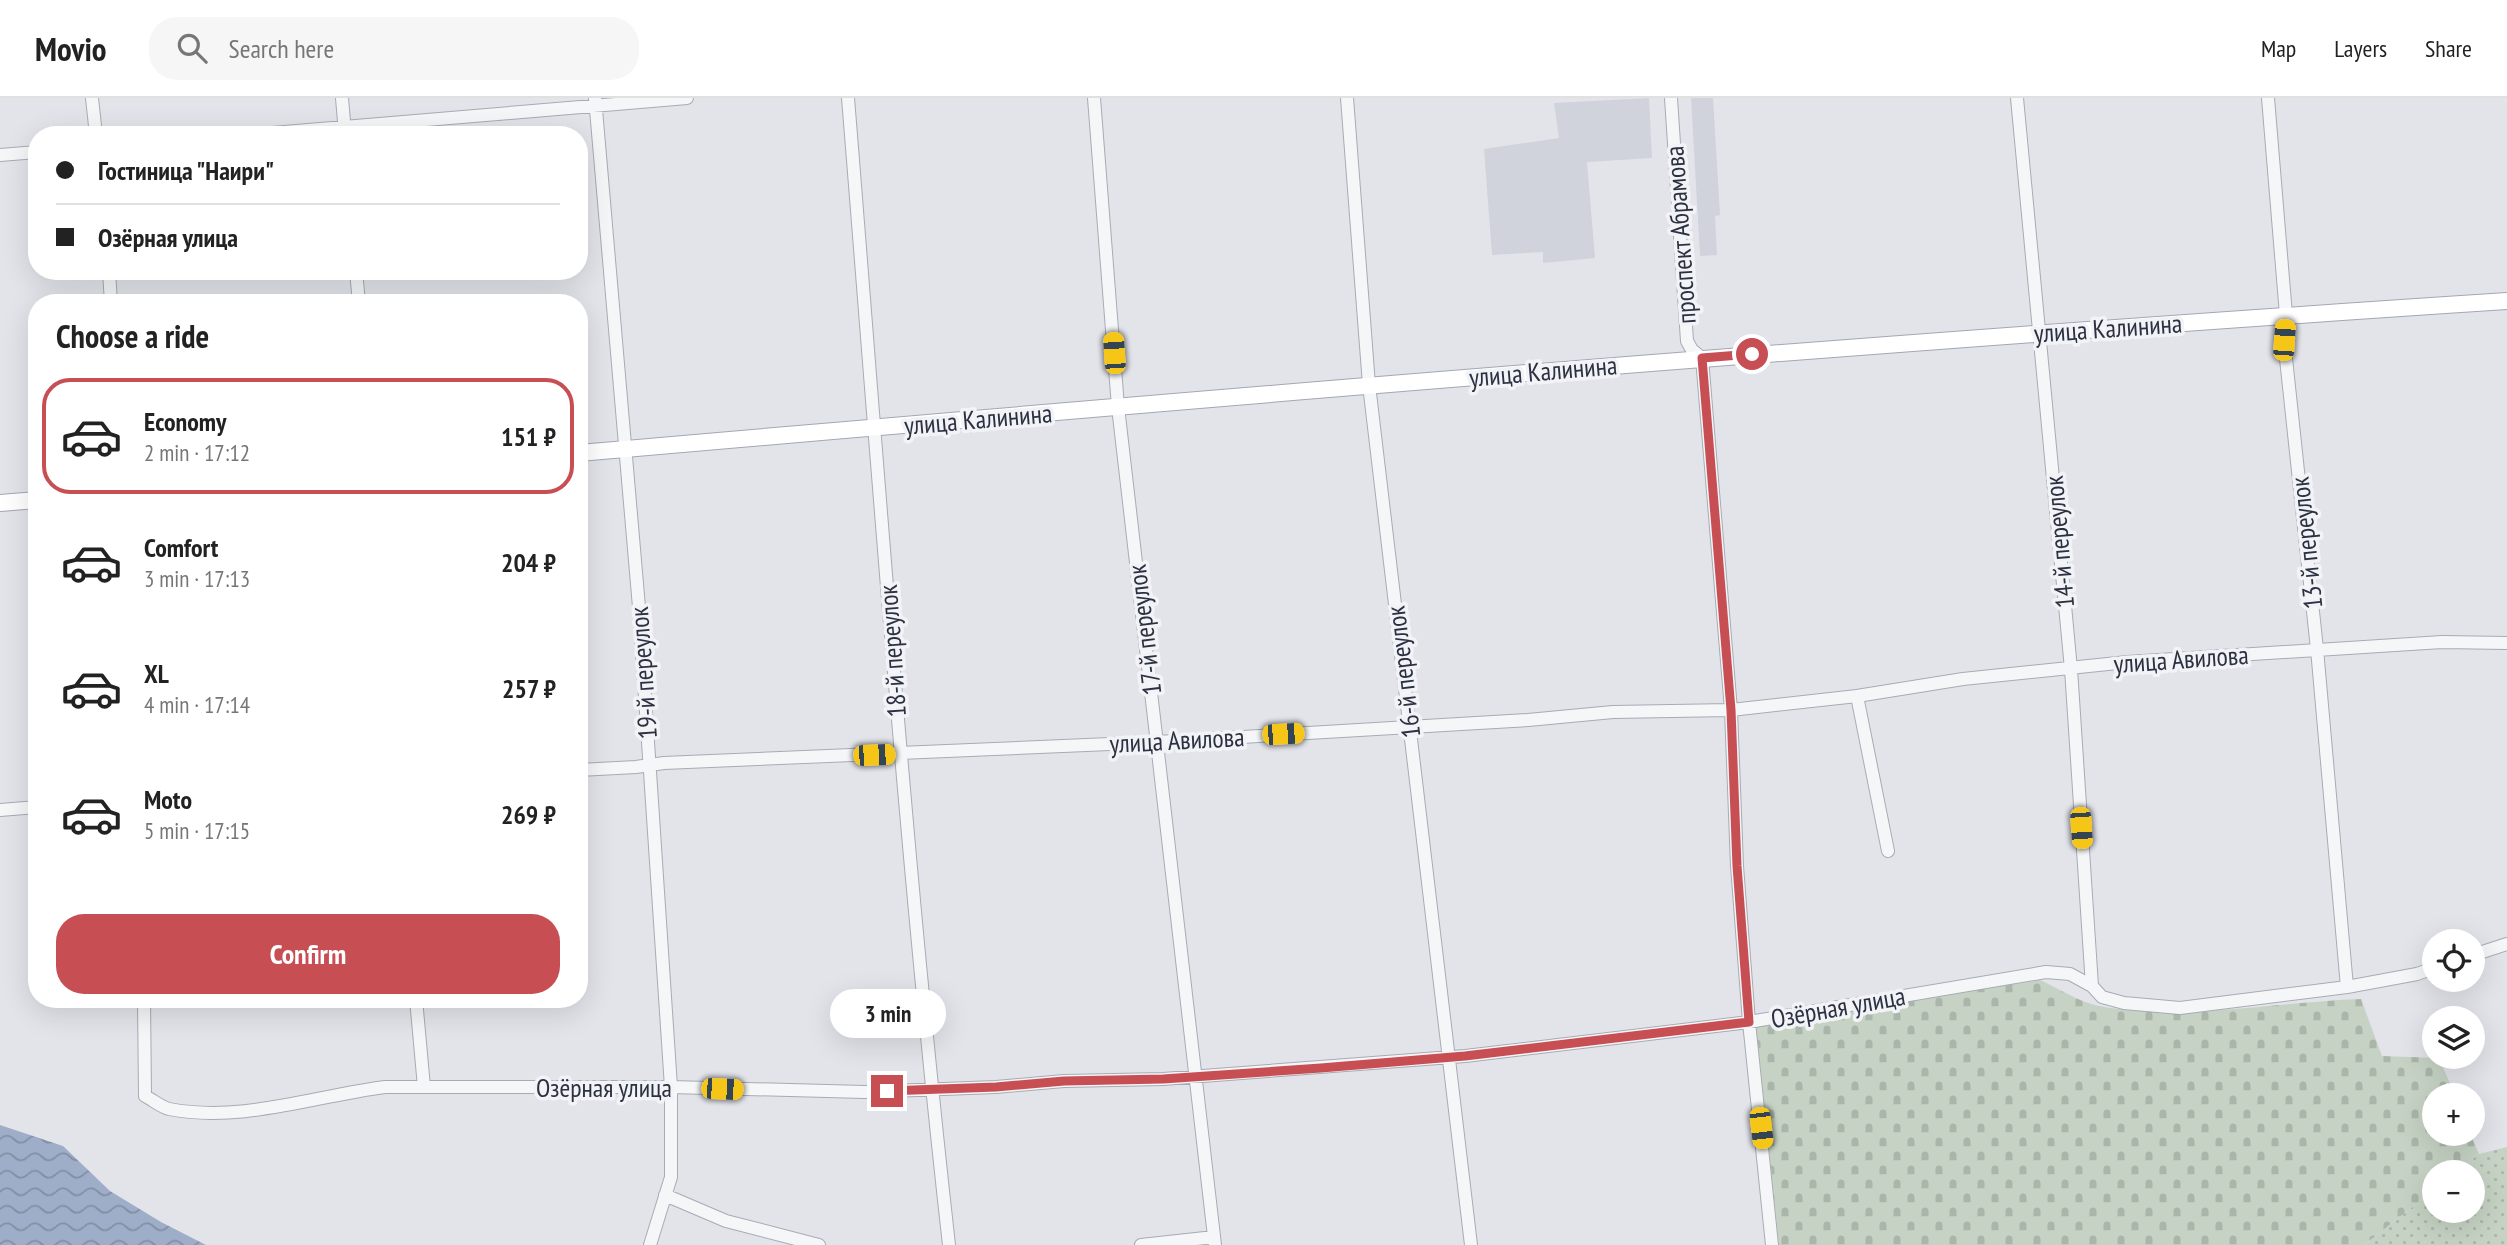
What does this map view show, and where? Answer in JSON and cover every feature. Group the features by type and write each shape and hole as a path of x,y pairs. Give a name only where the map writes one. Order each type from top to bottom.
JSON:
{"main road":[{"name":"улица Калинина","path":"588,452 1702,358 2507,301"},
{"path":"0,503 28,501"}],"street":[{"path":"92,98 95,126"},
{"path":"342,98 345,126"},
{"path":"388,126 596,102 687,98"},
{"name":"18-й переулок","path":"848,98 900,754 931,1089 949,1245"},
{"name":"17-й переулок","path":"1094,98 1118,408 1214,1241"},
{"name":"16-й переулок","path":"1347,98 1369,385 1471,1245"},
{"name":"проспект Абрамова","path":"1671,98 1687,341 1692,350 1702,358 1731,710 1737,866 1749,1022 1772,1245"},
{"name":"14-й переулок","path":"2017,98 2071,669 2092,986"},
{"name":"13-й переулок","path":"2268,98 2286,315 2284,340 2318,649 2347,987"},
{"name":"19-й переулок","path":"596,102 639,607 671,1087 671,1177 650,1245"},
{"path":"0,155 28,153"},
{"name":"улица Авилова","path":"588,769 1157,742 1613,712 1731,710 1857,696 1963,678 2189,657 2442,642 2507,643"},
{"path":"1857,696 1888,852"},
{"path":"0,810 28,808"},
{"path":"2485,951 2507,944"},
{"name":"Озёрная улица","path":"144,1008 145,1096 166,1108 227,1112 261,1110 385,1087 671,1087 798,1092 996,1087 1064,1081 1195,1077 1449,1058 1749,1022 2046,972 2070,974 2092,986 2102,997 2124,1003 2179,1008 2347,987 2422,971"},
{"path":"417,1008 424,1087"},
{"path":"665,1195 726,1221 819,1245"},
{"path":"1141,1245 1214,1241"}],"shaded area":[{"path":"1649,98 1652,158 1587,162 1595,258 1543,263 1543,252 1492,255 1484,149 1559,138 1554,103"},
{"path":"1691,98 1713,98 1720,215 1715,216 1717,255 1700,256"}],"green space":[{"path":"2040,980 2091,1004 2163,1012 2361,999 2382,1056 2422,1057 2422,1069 2444,1069 2450,1083 2422,1083 2422,1146 2475,1146 2479,1154 2471,1160 2422,1160 2422,1199 2364,1245 1779,1245 1756,1024"},
{"path":"2507,1147 2507,1245 2364,1245 2422,1199 2422,1223 2485,1223 2485,1160 2471,1160 2479,1154"}],"water":[{"path":"0,1125 63,1146 110,1191 206,1245 0,1245"}],"route":[{"path":"887,1091 996,1087 1064,1081 1128,1081 1321,1068 1465,1056 1749,1022 1737,866 1731,710 1702,358 1752,354"}]}
